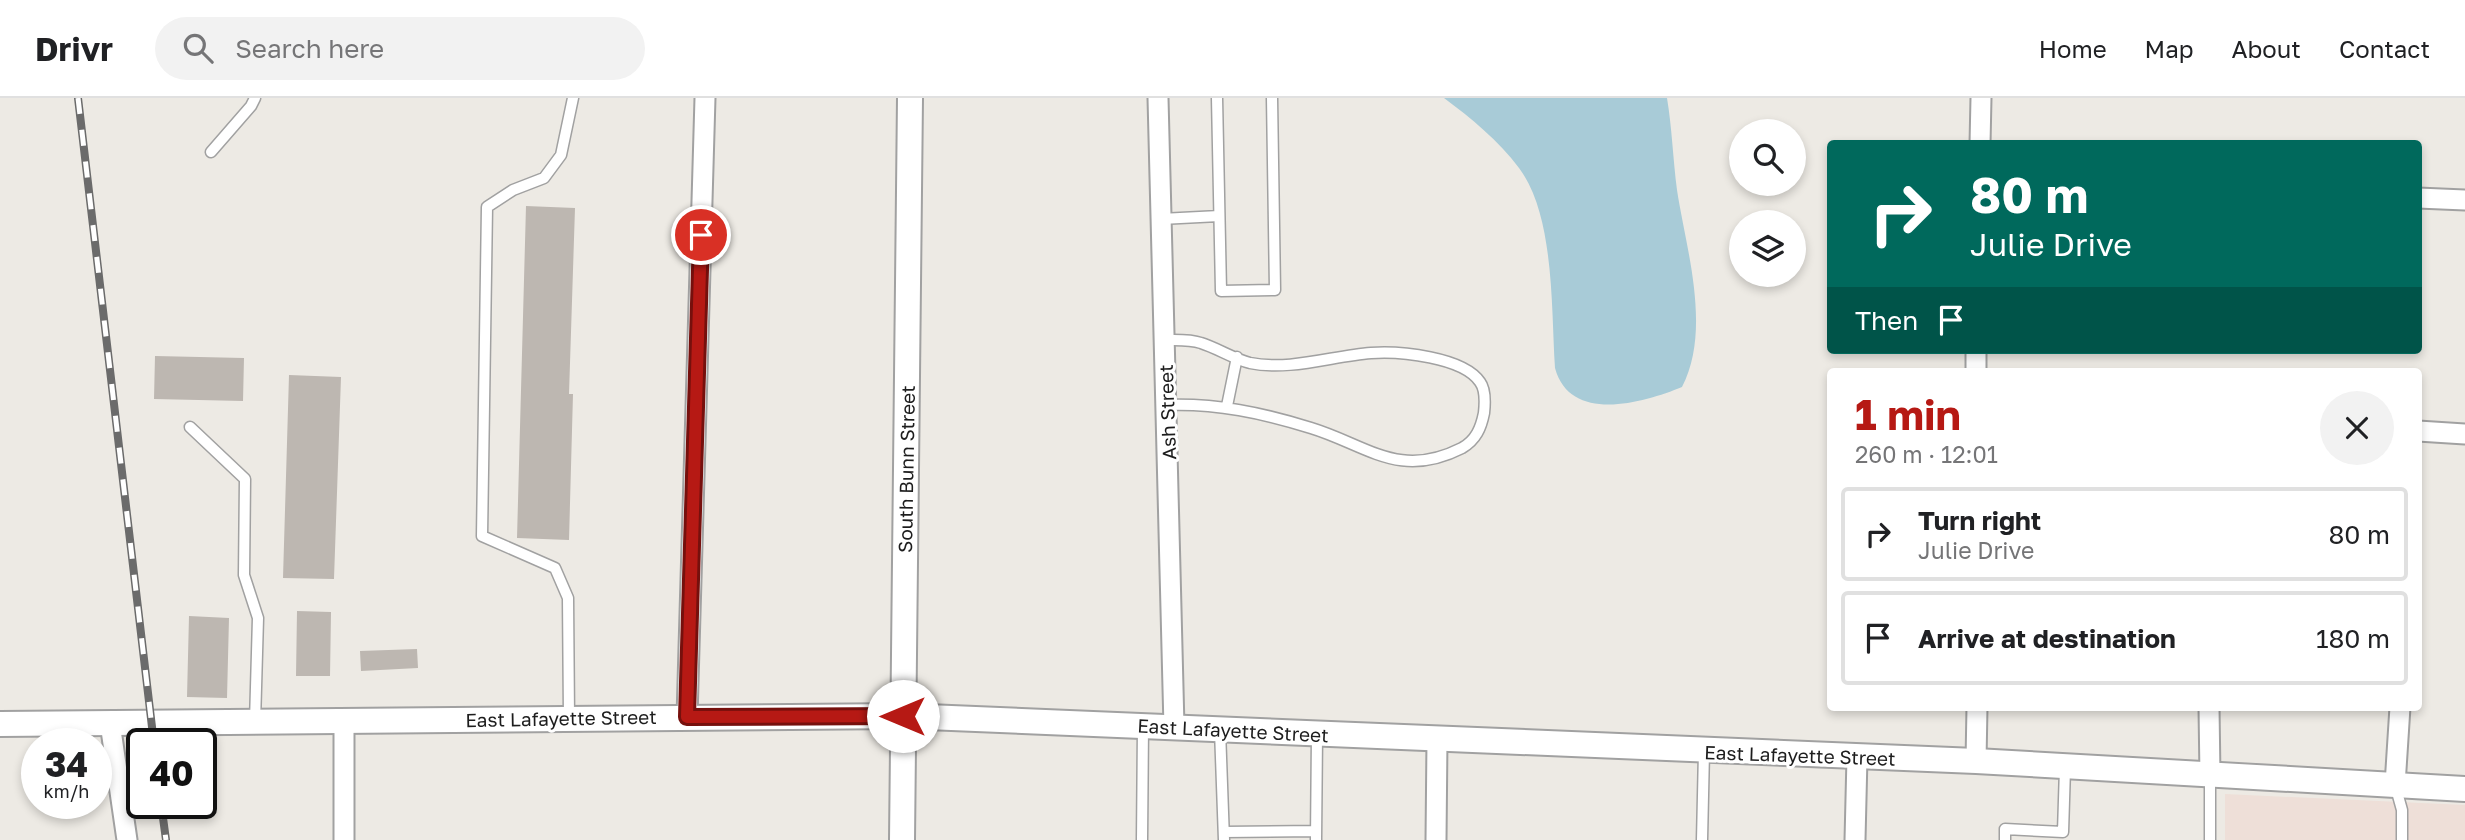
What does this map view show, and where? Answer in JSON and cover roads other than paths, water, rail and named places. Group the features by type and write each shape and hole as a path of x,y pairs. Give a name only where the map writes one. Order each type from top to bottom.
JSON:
{"street":[{"path":"687,717 705,98"},
{"name":"South Bunn Street","path":"902,840 910,98"},
{"name":"Ash Street","path":"1158,98 1174,727"},
{"path":"1980,140 1981,98"},
{"path":"2422,198 2465,200"},
{"path":"2422,431 2465,434"},
{"path":"1976,761 1977,711"},
{"path":"2210,711 2210,776"},
{"path":"2395,785 2400,711"},
{"name":"East Lafayette Street","path":"0,724 903,716 1976,761 2465,789"},
{"path":"344,721 344,840"},
{"path":"110,723 127,840"},
{"path":"1436,840 1437,740"},
{"path":"1855,840 1857,757"}],"lane":[{"path":"211,152 255,98"},
{"path":"569,718 568,598 555,568 482,536 487,206 513,190 544,178 561,155 573,98"},
{"path":"1217,98 1221,290 1275,289 1272,98"},
{"path":"1161,219 1219,216"},
{"path":"1164,340 1198,342 1250,363 1311,363 1372,353 1395,353 1461,366 1481,383 1485,403 1481,426 1475,438 1462,447 1405,461 1362,450 1315,428 1227,406 1166,405"},
{"path":"1227,406 1237,357"},
{"path":"190,427 244,478 244,575 258,618 255,722"},
{"path":"1142,840 1143,725"},
{"path":"1220,729 1224,836 1316,835 1317,734"},
{"path":"1702,840 1704,751"},
{"path":"2005,840 2005,829 2063,832 2065,768"},
{"path":"2210,776 2210,840"},
{"path":"2395,785 2402,810 2402,840"}],"water":[{"path":"1444,98 1667,98 1677,190 1696,315 1691,364 1682,387 1648,399 1610,404 1591,403 1576,397 1563,386 1555,368 1545,237 1531,188 1503,148"}],"railway":[{"path":"78,98 152,728"},
{"path":"163,819 166,840"}]}
